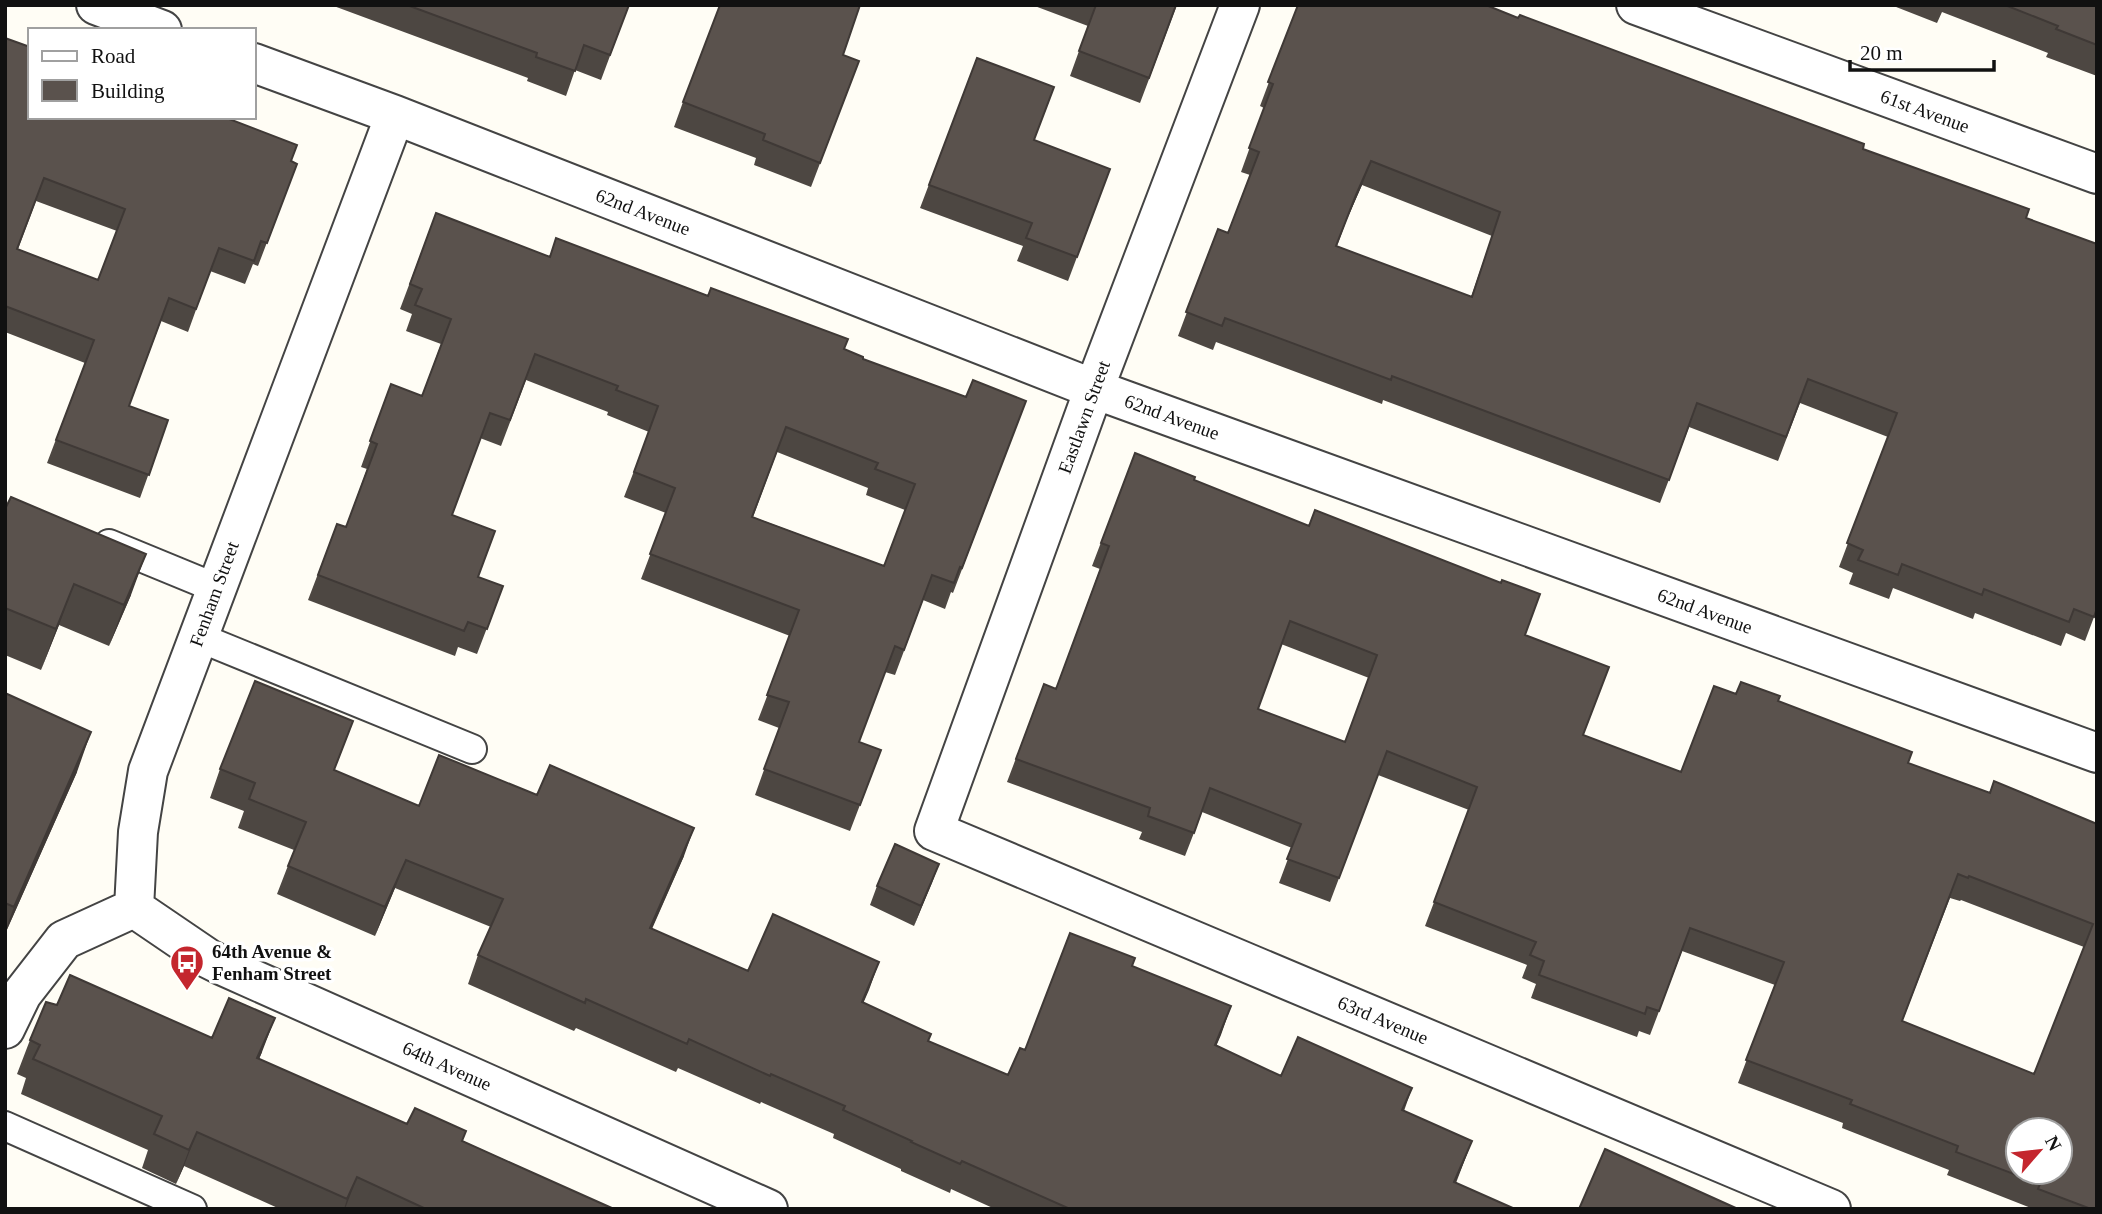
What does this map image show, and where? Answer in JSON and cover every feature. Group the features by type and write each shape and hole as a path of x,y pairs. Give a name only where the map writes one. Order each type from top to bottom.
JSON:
{"street":[{"path":"96,5 157,28"},
{"name":"Eastlawn Street","path":"934,831 1094,388 1240,5"},
{"name":"61st Avenue","path":"1636,5 2097,174"},
{"name":"62nd Avenue","path":"256,64 395,115 1094,388 2097,754"},
{"name":"Fenham Street","path":"134,908 138,832 148,771 395,115"},
{"name":"63rd Avenue","path":"934,831 1831,1209"},
{"path":"5,1029 22,994 64,940 134,908"},
{"name":"64th Avenue","path":"134,908 221,965 768,1209"}],"lane":[{"path":"80,532 216,588"},
{"path":"198,637 472,749"},
{"path":"5,1126 192,1209"}],"building":[{"path":"407,5 629,5 610,55 584,45 575,71 536,57 537,53"},
{"path":"720,5 860,5 843,55 859,61 820,163 763,140 765,134 683,102"},
{"path":"1096,5 1176,5 1149,78 1079,51"},
{"path":"1298,5 1486,5 1518,18 1520,15 1864,144 1863,149 2029,209 2026,218 2097,244 2097,608 2094,617 2074,609 2069,622 1984,589 1982,595 1902,564 1898,575 1858,560 1863,550 1847,543 1897,413 1808,379 1786,437 1697,403 1669,480 1392,376 1391,380 1225,318 1222,326 1186,312 1218,229 1228,233 1259,152 1249,148 1273,84 1268,82","holes":["1371,161 1500,212 1472,297 1336,246"]},
{"path":"2005,5 2097,5 2097,45 2056,29 2058,26"},
{"path":"5,38 28,46 28,119 229,119 297,145 291,161 297,164 267,243 261,241 254,261 219,248 196,309 169,298 129,406 168,420 149,475 56,440 94,340 5,306","holes":["44,178 125,209 98,280 17,249"]},
{"path":"977,58 1054,87 1034,140 1110,169 1077,257 1026,238 1032,223 929,185"},
{"path":"436,213 550,257 556,238 708,296 711,288 848,339 844,349 863,359 966,397 973,380 1026,401 954,583 932,575 904,650 895,646 859,742 881,750 860,805 764,769 789,702 767,695 799,610 650,554 675,488 634,472 658,406 616,390 618,386 535,354 510,420 490,413 452,515 495,531 478,577 503,586 487,629 468,622 464,631 318,575 337,524 346,527 377,444 370,441 391,384 422,396 451,319 415,305 422,289 410,284","holes":["786,427 878,463 875,469 915,484 884,566 752,517"]},
{"path":"1135,453 1309,526 1315,510 1501,583 1502,580 1540,594 1525,635 1609,667 1583,735 1681,772 1714,686 1736,694 1741,682 1780,696 1778,701 1912,752 1908,763 1990,793 1994,781 2097,824 2097,1209 2038,1189 2039,1186 2074,1186 2074,1116 2004,1116 2004,1170 1956,1152 1958,1146 1850,1104 1852,1100 1746,1060 1784,962 1690,928 1659,1011 1647,1007 1645,1014 1539,975 1544,961 1530,955 1536,942 1434,902 1477,787 1387,751 1339,878 1287,859 1301,824 1210,788 1194,833 1148,816 1150,808 1016,759 1044,684 1056,689 1109,546 1101,543","holes":["1290,621 1377,655 1345,742 1258,709","1958,874 2093,924 2034,1074 1902,1021"]},
{"path":"11,497 146,554 124,605 74,584 56,629 5,608 5,509"},
{"path":"255,681 353,721 334,770 419,806 439,755 537,795 550,765 694,828 650,928 748,971 773,914 879,962 862,1002 931,1034 928,1041 1008,1075 1020,1048 1025,1050 1070,933 1135,958 1132,966 1231,1006 1215,1045 1281,1076 1298,1037 1412,1088 1402,1110 1472,1141 1454,1182 1515,1209 1070,1209 962,1161 960,1164 843,1110 845,1106 689,1039 687,1044 586,999 585,1003 478,955 503,899 406,860 385,907 288,866 306,822 249,799 255,783 220,769"},
{"path":"5,693 91,732 14,907 5,903"},
{"path":"895,844 939,864 921,906 877,886"},
{"path":"70,975 212,1038 229,998 275,1018 257,1058 407,1124 415,1108 466,1131 462,1141 614,1209 426,1209 357,1177 347,1199 197,1132 189,1150 154,1134 162,1116 33,1059 40,1045 30,1040 46,1002 57,1005"},
{"path":"1605,1149 1738,1209 1579,1209"}],"place":[{"name":"64th Avenue & Fenham Street","path":"187,992"}]}
